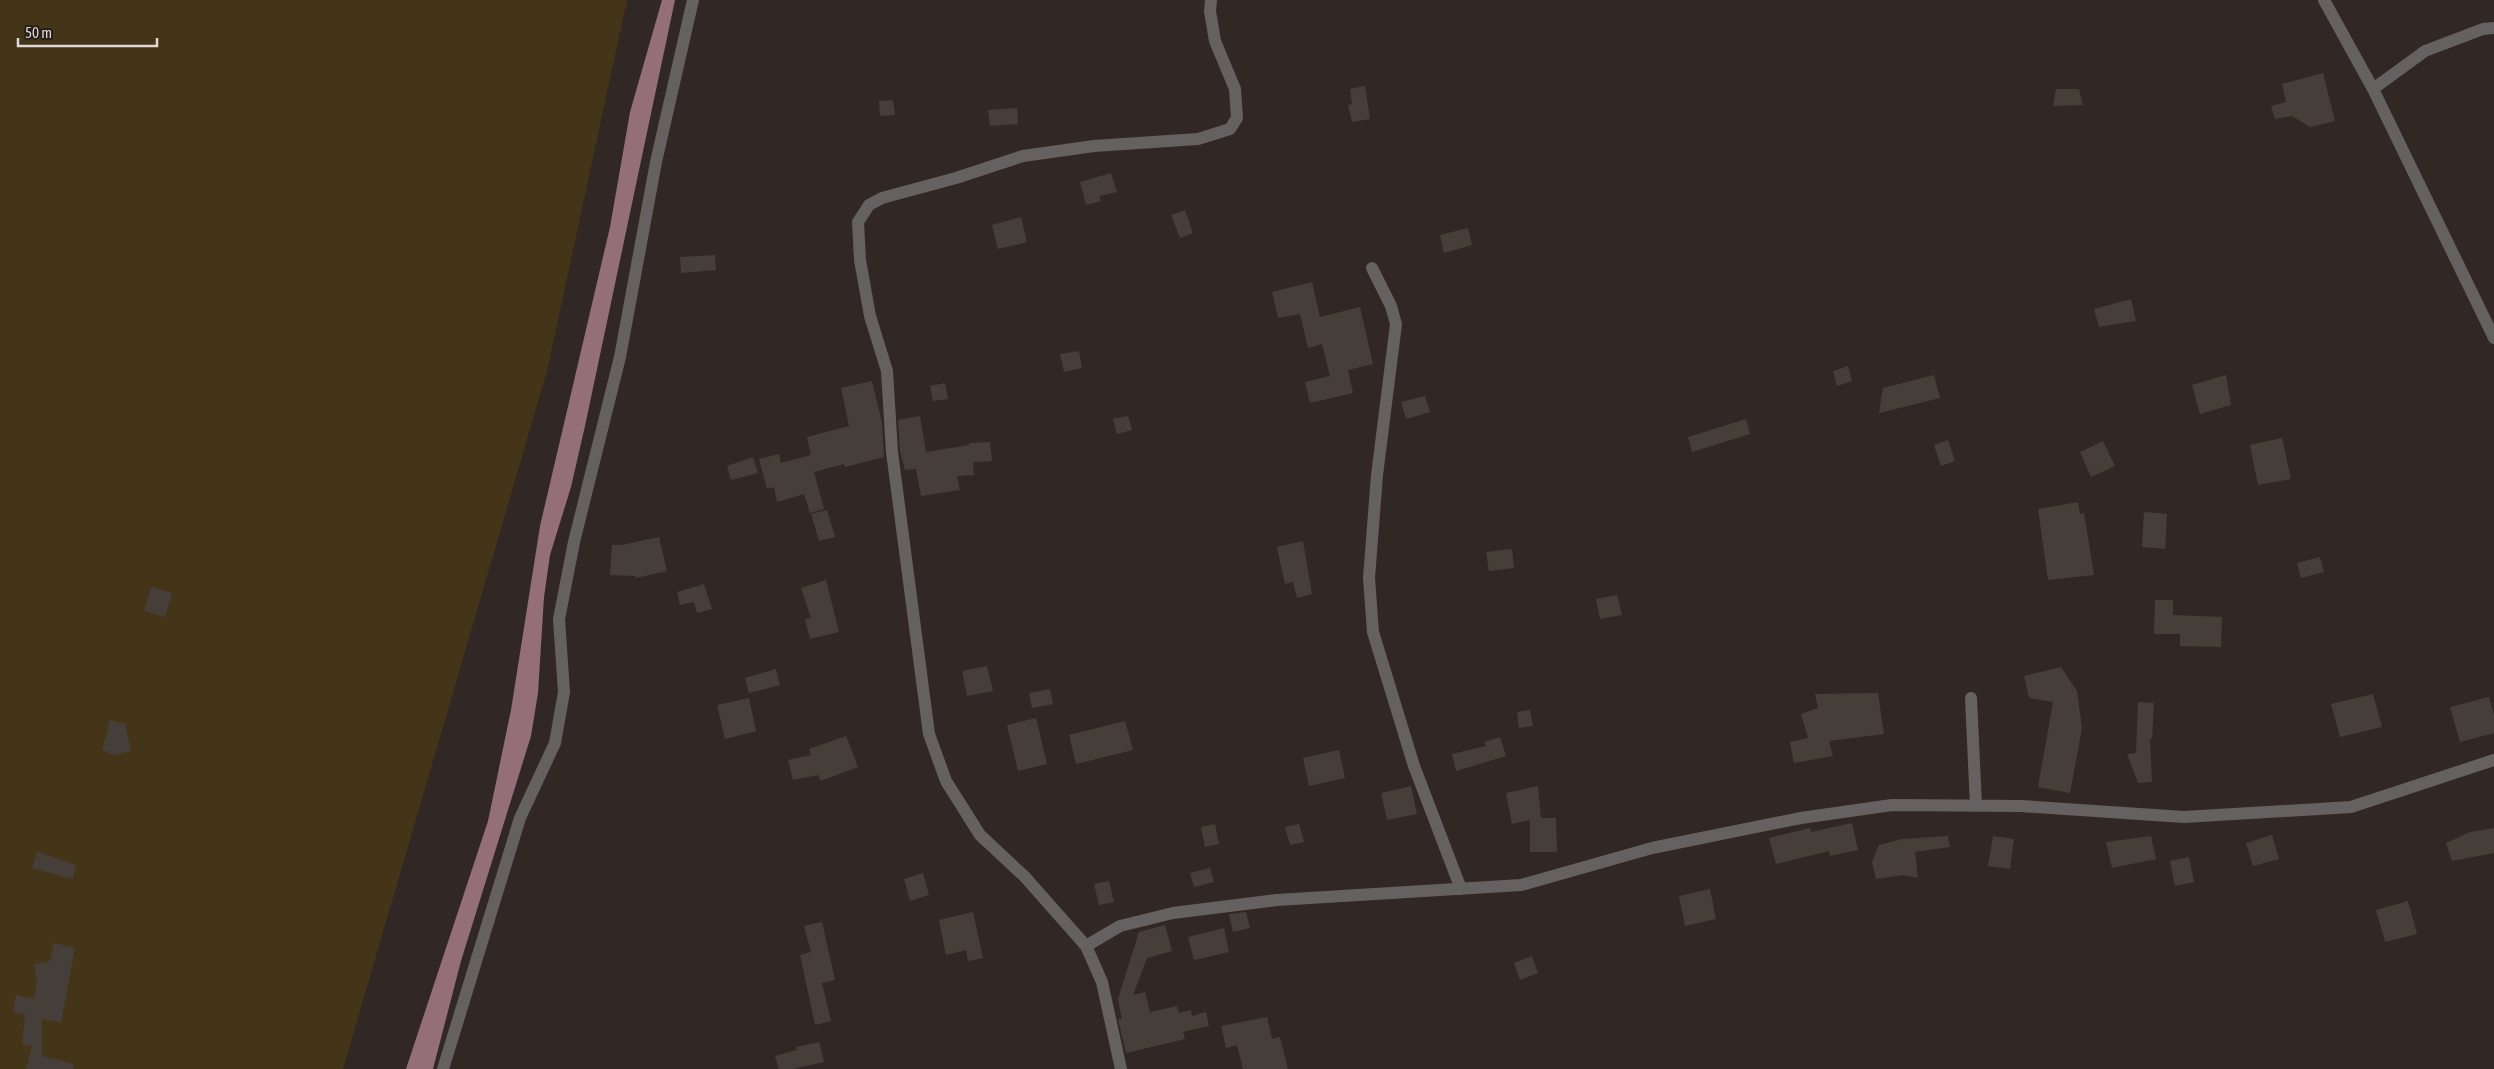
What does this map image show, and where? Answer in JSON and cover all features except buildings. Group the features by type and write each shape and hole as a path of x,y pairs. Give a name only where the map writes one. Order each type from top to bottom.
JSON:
{"street":[{"path":"443,1069 520,818 555,743 564,692 559,619 574,542 620,357 656,162 693,0"},
{"path":"1121,1069 1102,982 1086,946 1025,877 980,835 946,781 929,734 892,452 887,371 870,316 860,260 858,222 869,205 882,198 956,178 1023,156 1094,146 1198,139 1230,128 1237,118 1235,89 1215,41 1210,11 1211,0"},
{"path":"2324,0 2373,89 2494,338"},
{"path":"2373,89 2425,51 2483,29 2494,28"},
{"path":"1372,268 1391,306 1396,324 1377,475 1369,578 1373,632 1414,766 1461,889"},
{"path":"1971,698 1976,806"},
{"path":"1086,946 1120,926 1173,913 1277,900 1521,885 1652,848 1801,818 1892,805 2021,806 2184,817 2351,807 2494,760"}],"shaded area":[{"path":"0,0 627,0 547,371 343,1069 0,1069"},
{"path":"662,0 675,0 585,426 571,487 550,555 544,597 538,693 531,736 461,961 433,1069 406,1069 488,821 511,710 540,526 610,227 630,112"}]}
